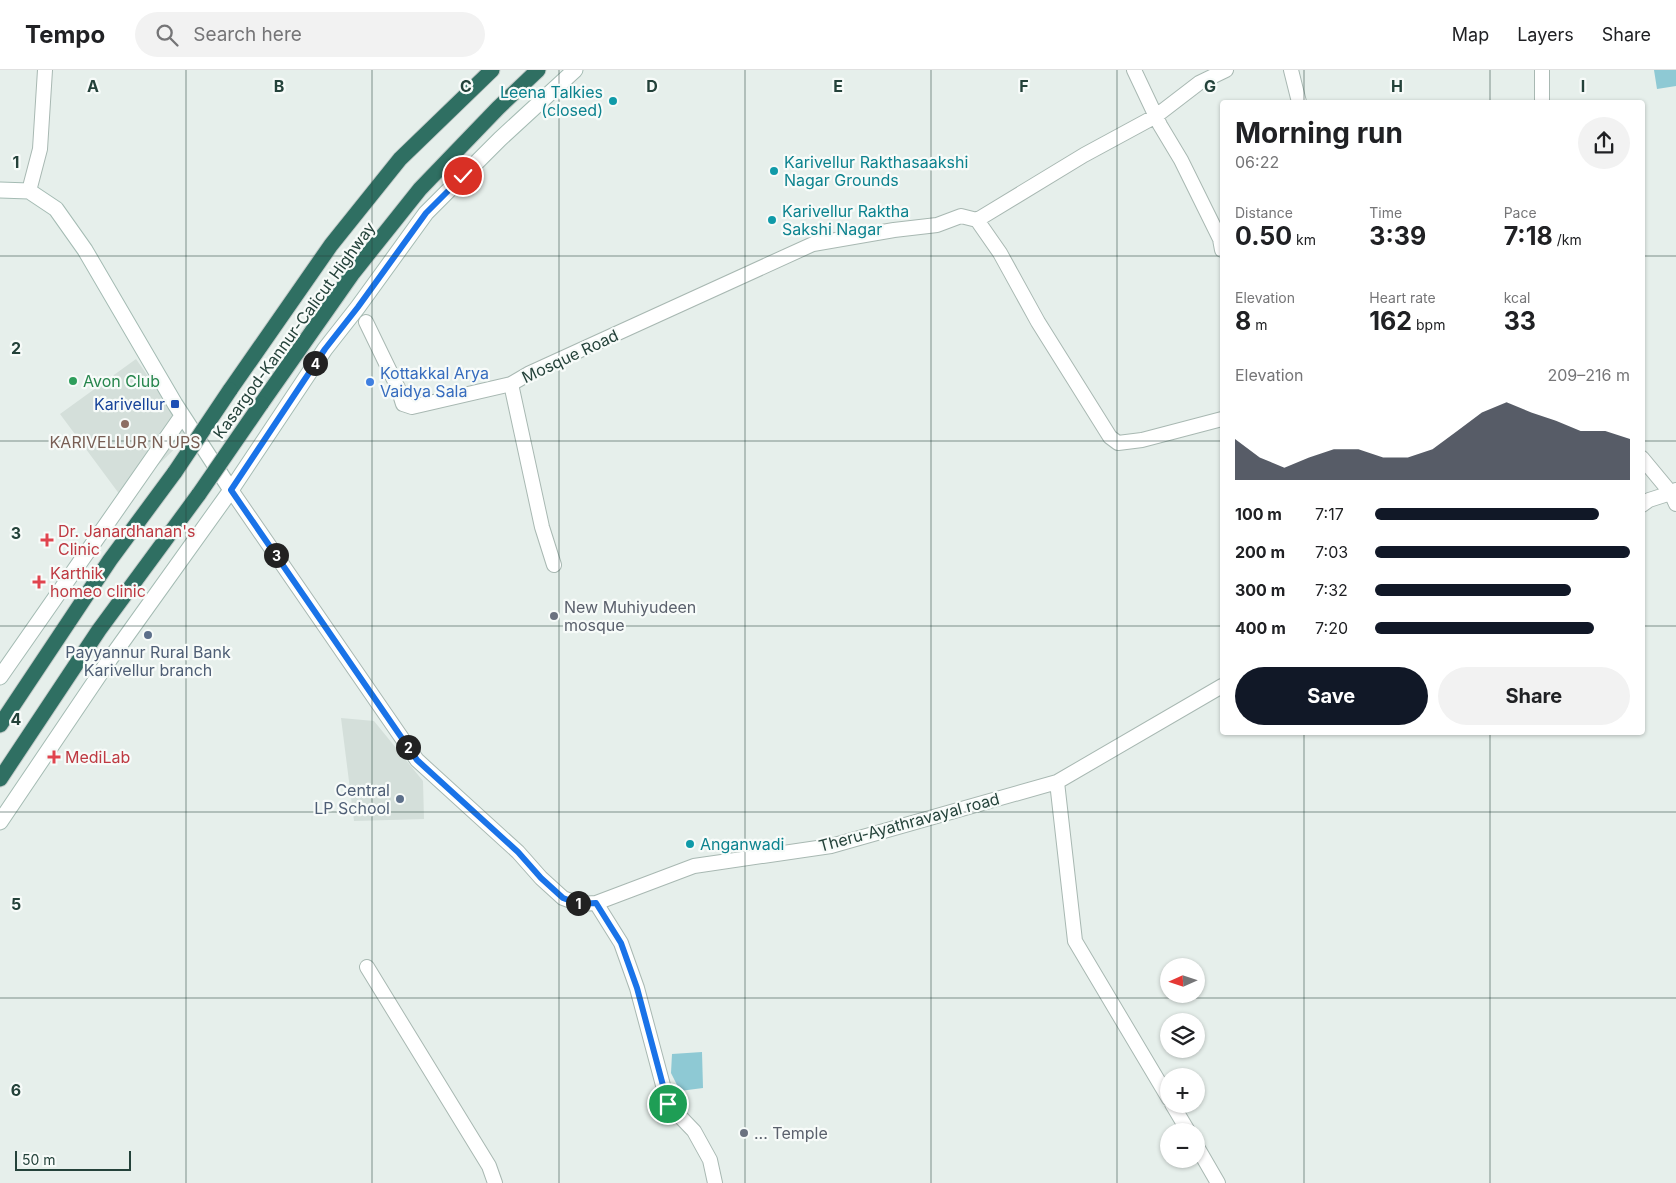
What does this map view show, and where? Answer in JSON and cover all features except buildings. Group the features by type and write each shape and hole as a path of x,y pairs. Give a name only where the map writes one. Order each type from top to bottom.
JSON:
{"highway":[{"name":"Kasargod-Kannur-Calicut Highway","path":"0,726 110,560 174,472 331,245 400,159 492,70"},
{"name":"Kasargod-Kannur-Calicut Highway","path":"0,779 99,630 199,494 353,273 420,189 498,108 538,70"}],"street":[{"path":"29,191 40,149 45,70"},
{"path":"0,822 110,659 231,490 325,349 426,213 500,139 575,70"},
{"path":"1134,70 1220,239"},
{"path":"1220,420 1142,440 1118,443 1110,437 1038,322 1000,253 976,220 1084,155 1156,116 1199,83 1226,70"},
{"path":"1291,70 1298,100"},
{"path":"1542,70 1542,100"},
{"path":"0,190 29,191 56,209 85,250 182,416 231,490"},
{"name":"Mosque Road","path":"366,322 398,388 403,404 412,407 511,384 538,369 813,244 894,230 937,225 961,216 976,220"},
{"path":"511,384 542,527 554,565"},
{"path":"0,676 182,416"},
{"path":"1645,462 1674,496"},
{"name":"Theru-Ayathravayal road","path":"231,490 417,760 518,852 541,878 563,898 579,904 596,903 694,866 831,846 1056,782 1220,687"},
{"path":"1645,502 1674,496"},
{"path":"1056,782 1075,941 1160,1084"},
{"path":"596,903 621,943 637,988 668,1104 694,1131 710,1160 715,1183"},
{"path":"367,967 490,1166 495,1183"},
{"path":"1205,1161 1218,1183"}],"shaded area":[{"name":"KARIVELLUR N UPS","path":"136,359 189,435 158,465 120,495 60,414"},
{"path":"341,718 374,721 423,781 424,819 354,821"}],"water":[{"path":"1654,70 1676,70 1676,86 1657,89"},
{"path":"702,1052 703,1088 680,1091 671,1073 672,1054"}],"place":[{"name":"Leena Talkies (closed)","path":"613,101"},
{"name":"Karivellur Rakthasaakshi Nagar Grounds","path":"774,171"},
{"name":"Karivellur Raktha Sakshi Nagar","path":"772,220"},
{"name":"Avon Club","path":"73,381"},
{"name":"Kottakkal Arya Vaidya Sala","path":"370,382"},
{"name":"Karivellur","path":"175,404"},
{"name":"KARIVELLUR N UPS","path":"125,424"},
{"name":"Dr. Janardhanan's Clinic","path":"47,540"},
{"name":"Karthik homeo clinic","path":"39,582"},
{"name":"New Muhiyudeen mosque","path":"554,616"},
{"name":"Payyannur Rural Bank Karivellur branch","path":"148,635"},
{"name":"MediLab","path":"54,757"},
{"name":"Central LP School","path":"400,799"},
{"name":"Anganwadi","path":"690,844"},
{"name":"... Temple","path":"744,1133"}],"route":[{"path":"463,176 426,213 325,349 231,490 417,760 518,852 541,878 563,898 579,904 596,903 621,943 637,988 668,1104"}]}
